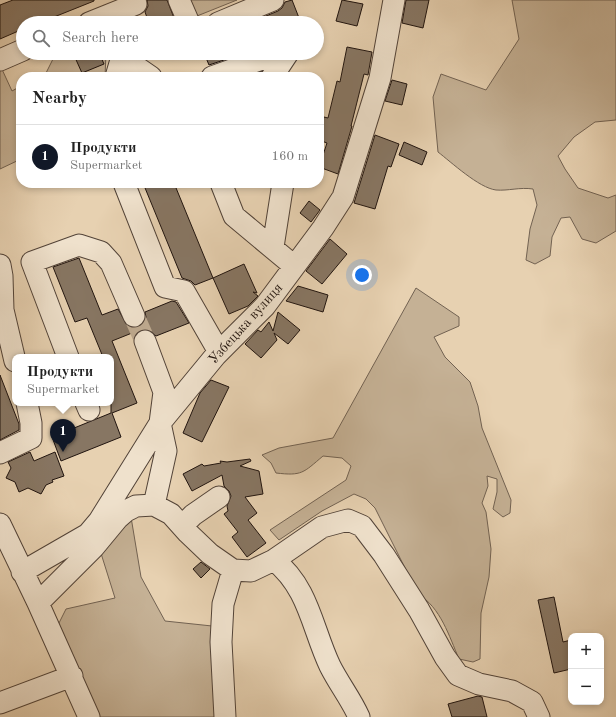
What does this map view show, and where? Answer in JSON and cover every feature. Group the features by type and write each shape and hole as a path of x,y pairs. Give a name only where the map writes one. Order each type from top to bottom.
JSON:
{"street":[{"path":"179,0 186,16"},
{"path":"235,16 273,0"},
{"name":"Узбецька вулиця","path":"22,572 88,534 100,522 160,423 219,352 265,306 343,198 380,78 394,0"},
{"path":"112,16 134,9"},
{"path":"0,60 16,53"},
{"path":"117,72 121,60"},
{"path":"129,60 144,72"},
{"path":"226,72 259,60"},
{"path":"275,72 283,60"},
{"path":"126,188 165,287 184,291 219,352"},
{"path":"223,188 234,216 294,266"},
{"path":"273,247 282,188"},
{"path":"67,354 32,262 79,245 100,252 111,263 134,316"},
{"path":"0,265 2,276 2,311 13,354"},
{"path":"145,341 164,392 160,423 166,451 170,514 188,534 210,554 233,570 251,571 274,560 322,527 348,520 362,526 395,572 419,610 445,657 458,675 479,684 512,691 532,702 539,717"},
{"path":"0,452 31,438 31,423 28,406"},
{"path":"38,604 84,558 126,511 136,506 170,514 193,514 219,497"},
{"path":"170,514 212,540"},
{"path":"0,524 72,676 89,717"},
{"path":"274,560 286,570 305,598 317,636 331,668 359,717"},
{"path":"225,717 221,642 223,604 233,570"},
{"path":"0,703 72,676"}],"shaded area":[{"path":"185,0 237,0 197,16 191,16"},
{"path":"512,0 616,0 616,120 595,122 574,137 558,156 578,188 608,198 616,195 616,231 596,243 582,239 570,217 561,218 552,237 550,256 535,264 526,260 530,229 537,205 533,189 523,188 496,190 489,188 474,180 438,152 433,97 441,74 486,90 519,39"},
{"path":"52,60 106,60 105,72 46,72"},
{"path":"0,65 12,91 16,89 16,161 0,169"},
{"path":"416,288 459,317 459,326 434,337 445,357 470,382 478,406 482,428 511,500 510,513 503,517 493,509 497,492 497,479 487,476 488,486 482,503 486,512 491,549 489,577 481,613 480,659 473,662 459,659 443,623 433,607 418,594 375,508 366,499 354,494 322,511 279,540 270,530 346,480 351,466 342,458 323,456 302,472 292,474 276,473 271,463 262,455 279,448 333,438"},
{"path":"131,517 141,577 165,621 212,626 225,717 97,717 56,629 66,609 115,598 99,547"}],"building":[{"path":"13,0 94,0 56,16 16,16 16,32 0,39 0,5"},
{"path":"147,0 167,0 173,16 146,16 145,12 148,6"},
{"path":"292,0 298,16 266,16 278,11 282,8 285,2"},
{"path":"342,0 363,4 357,26 336,21"},
{"path":"406,0 429,0 423,28 402,23"},
{"path":"347,47 372,52 368,75 364,74 352,126 338,174 324,169 324,152 327,143 324,142 324,117 328,118 337,81 340,82"},
{"path":"76,60 102,60 104,64 82,72"},
{"path":"207,60 224,60 209,65"},
{"path":"392,80 407,84 402,105 385,101"},
{"path":"375,135 399,144 391,167 388,166 375,209 354,203"},
{"path":"404,142 427,152 422,165 399,155"},
{"path":"145,188 176,188 213,278 195,285 191,281 182,278"},
{"path":"309,201 320,210 311,222 300,213"},
{"path":"330,239 347,254 322,284 306,271"},
{"path":"79,258 102,315 118,309 127,325 132,328 138,327 144,323 146,317 145,312 172,301 176,302 189,323 156,336 147,329 141,330 134,337 132,333 112,341 137,403 112,413 121,437 61,461 52,437 111,413 111,406 114,406 114,354 102,354 87,318 75,322 53,267"},
{"path":"244,264 257,293 253,292 258,296 248,306 229,314 213,278"},
{"path":"298,286 328,295 323,312 286,301"},
{"path":"278,312 300,330 288,344 274,333 277,340 261,358 245,344 258,330 261,332 269,322 273,331"},
{"path":"0,375 19,424 19,430 0,440"},
{"path":"211,380 229,387 202,442 183,433 200,393"},
{"path":"30,452 34,461 55,452 64,476 52,480 53,482 46,485 41,494 28,488 19,492 15,482 6,478 11,468 8,462"},
{"path":"250,459 251,461 240,466 259,471 263,494 245,497 257,513 248,520 266,543 247,557 232,537 238,532 224,514 228,511 227,506 231,496 229,491 224,486 222,475 192,491 183,474 202,464 204,466 221,463 220,461 227,462"},
{"path":"201,562 210,569 201,578 193,569"},
{"path":"554,597 563,642 568,641 568,670 554,673 538,600"},
{"path":"478,696 482,697 487,717 452,717 448,704"}],"tunnel":[{"path":"134,316 145,341"}],"place":[{"name":"Продукти","path":"63,452"}]}
